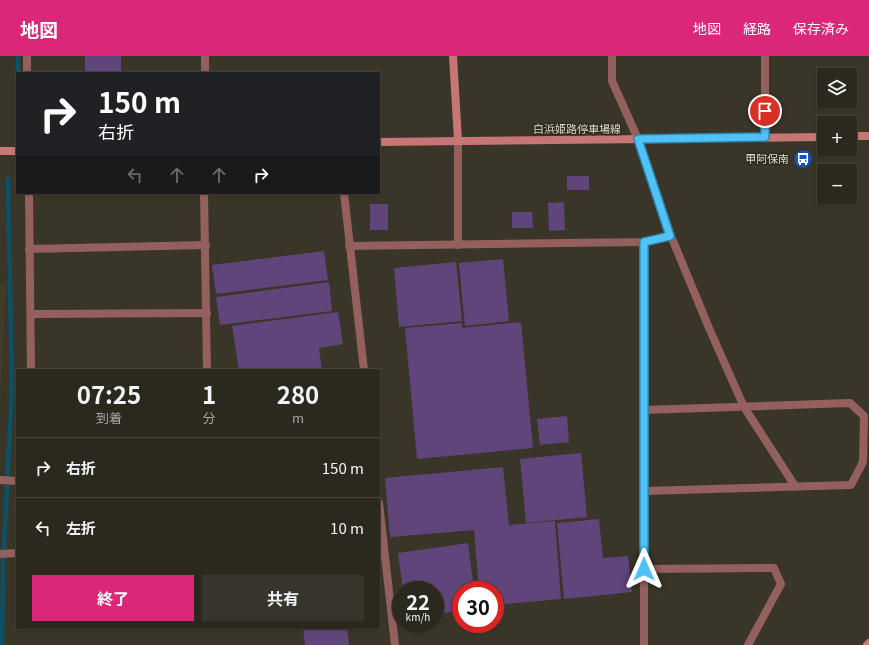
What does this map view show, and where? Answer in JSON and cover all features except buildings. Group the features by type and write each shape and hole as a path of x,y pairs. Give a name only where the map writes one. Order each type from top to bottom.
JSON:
{"main road":[{"path":"453,56 458,140"},
{"path":"857,136 869,136"},
{"name":"白浜姫路停車場線","path":"380,142 817,137"},
{"path":"0,151 16,151"}],"street":[{"path":"27,56 28,72"},
{"path":"205,56 205,72"},
{"path":"612,56 612,81 638,139 670,236 744,407 795,486"},
{"path":"765,56 765,137"},
{"path":"458,140 458,245"},
{"path":"29,194 31,369"},
{"path":"204,194 207,369"},
{"path":"344,194 364,369"},
{"path":"349,246 644,242 670,236"},
{"path":"644,242 644,645"},
{"path":"29,249 206,245"},
{"path":"31,314 207,313"},
{"path":"644,410 850,402 866,414 863,462 850,486 644,490"},
{"path":"0,480 16,481"},
{"path":"380,512 395,645"},
{"path":"0,554 16,553"},
{"path":"644,569 774,568 781,584 748,645"}],"shaded area":[{"path":"0,284 6,284 0,404"}],"waterway":[{"path":"18,56 18,72"},
{"path":"2,645 3,565 12,390 8,179"}],"place":[{"name":"甲阿保南","path":"803,159"}],"route":[{"path":"644,569 644,242 670,236 638,139 765,137 765,111"}]}
